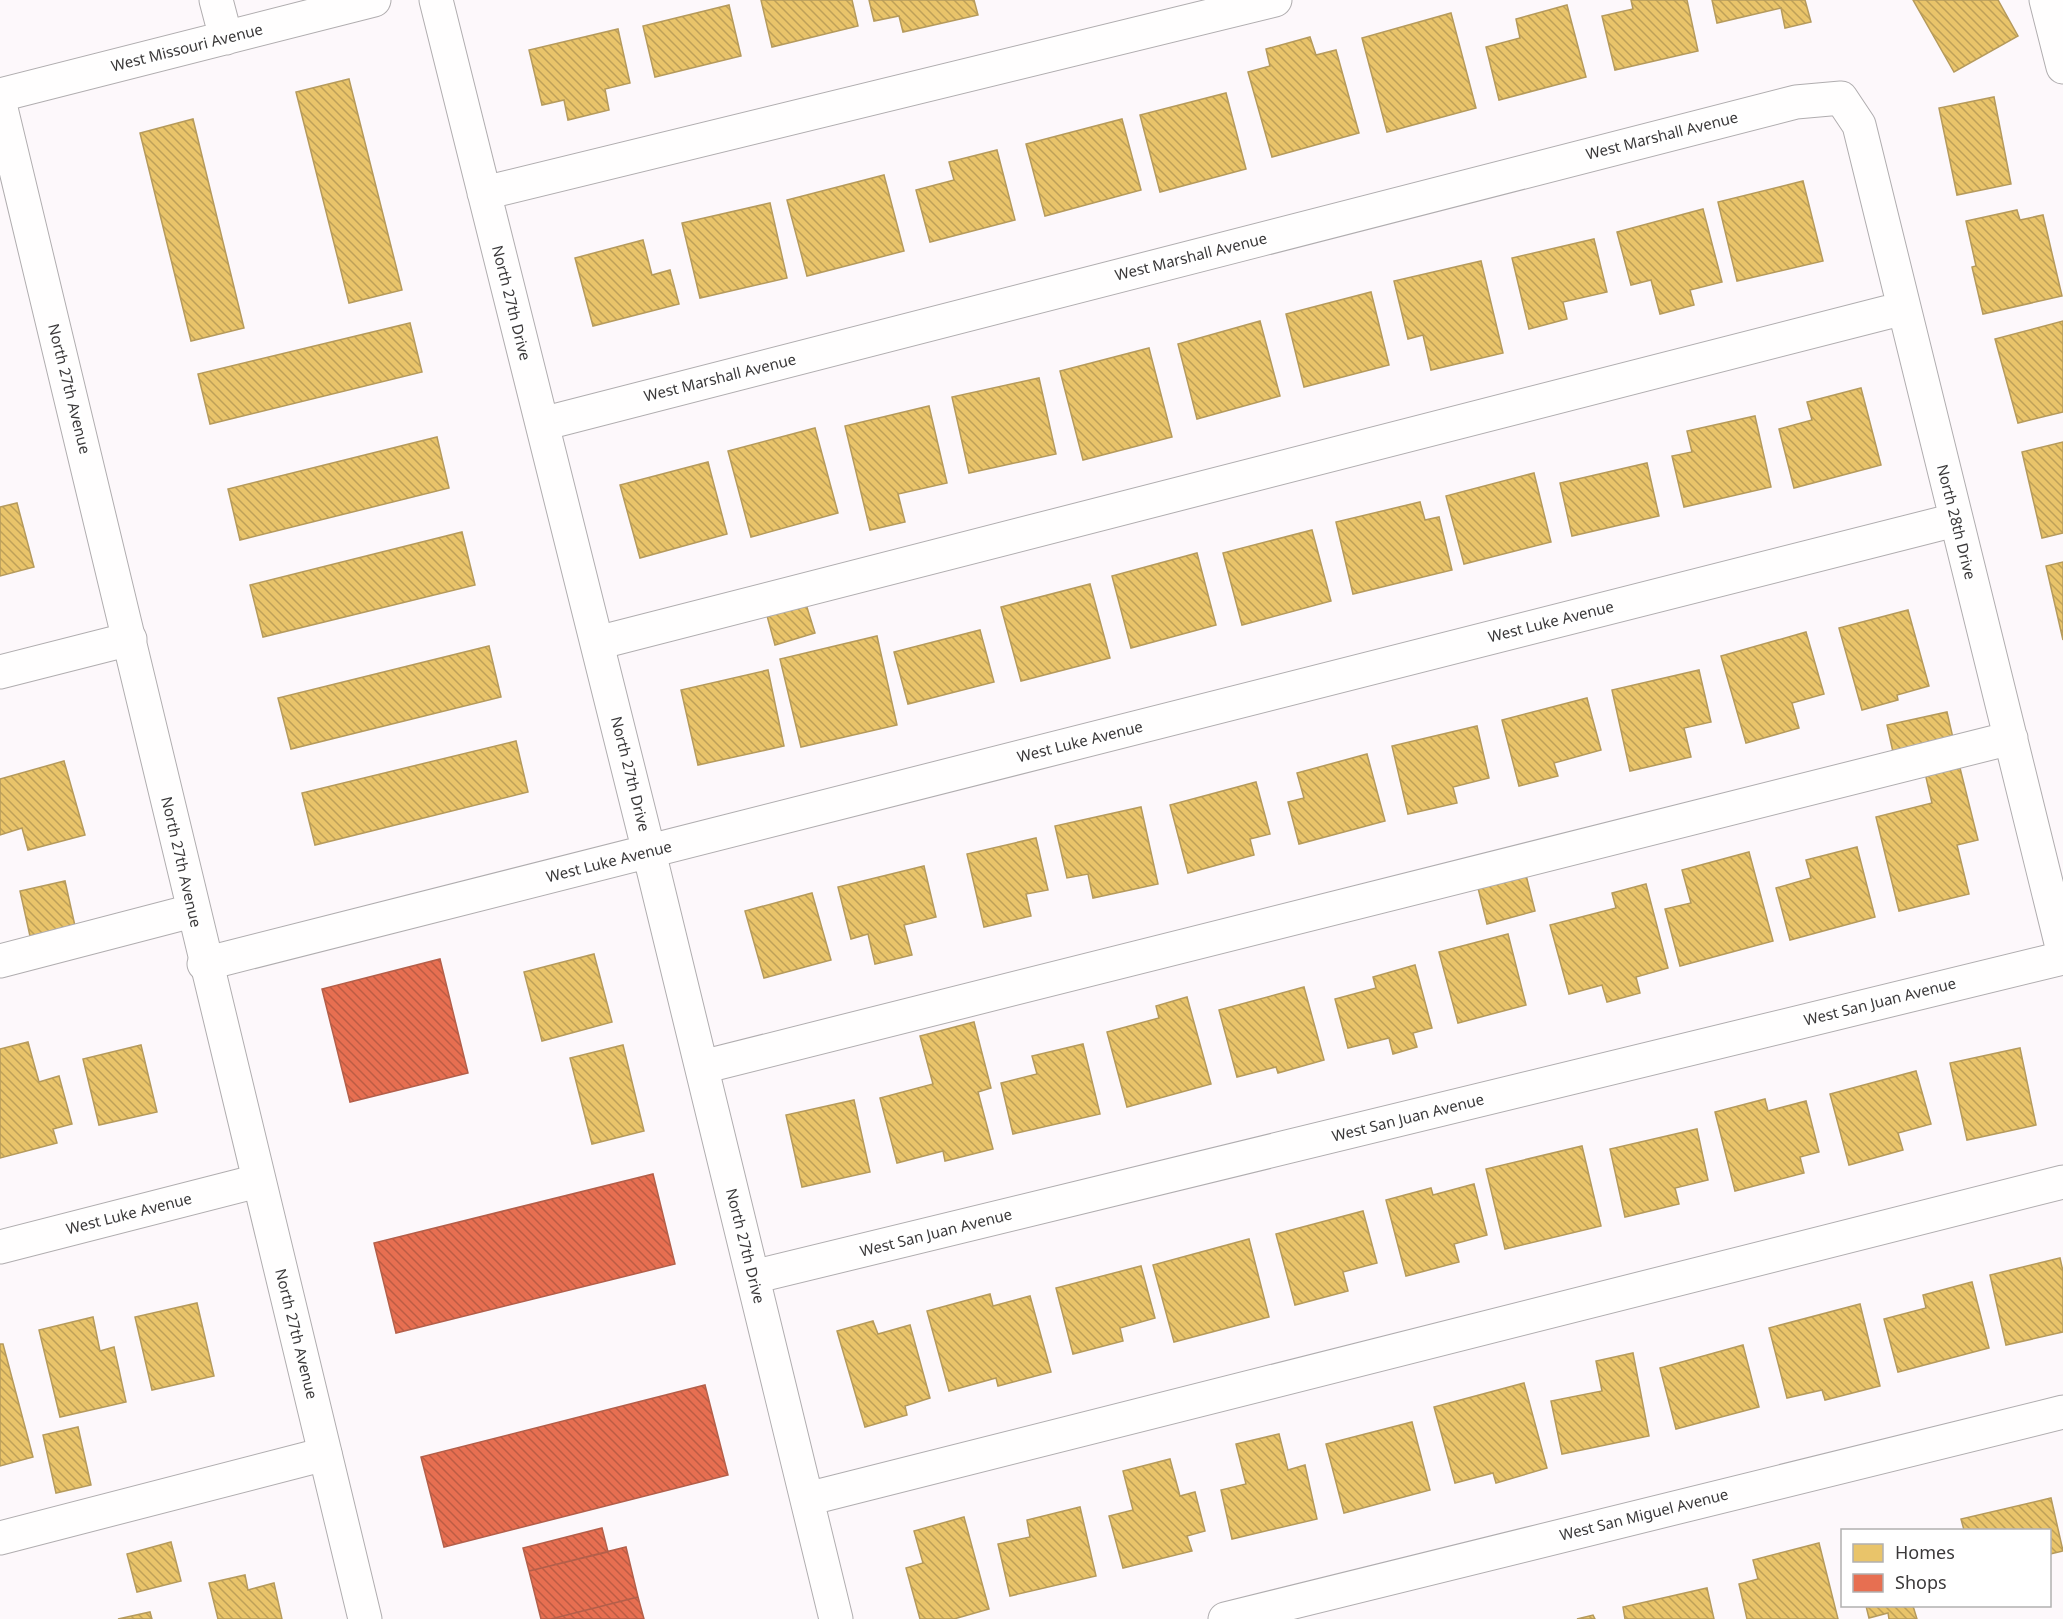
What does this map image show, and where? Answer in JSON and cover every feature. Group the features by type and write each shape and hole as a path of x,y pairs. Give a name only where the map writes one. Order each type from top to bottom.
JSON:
{"street":[{"path":"216,0 226,38"},
{"name":"West Missouri Avenue","path":"0,95 374,0"},
{"name":"North 27th Drive","path":"436,0 649,852 836,1619"},
{"path":"484,193 1275,0"},
{"path":"2046,0 2063,67"},
{"name":"North 28th Drive","path":"1841,98 1859,125 2063,951"},
{"name":"West Marshall Avenue","path":"542,424 1784,105 1841,98"},
{"name":"North 27th Avenue","path":"0,104 130,639 204,964 365,1619"},
{"path":"597,643 1904,308"},
{"name":"West Luke Avenue","path":"204,964 1955,520"},
{"path":"0,672 130,639"},
{"path":"702,1067 2011,738"},
{"path":"0,961 192,911"},
{"name":"West San Juan Avenue","path":"753,1277 2063,958"},
{"name":"West Luke Avenue","path":"0,1247 258,1181"},
{"path":"807,1499 2063,1182"},
{"name":"West San Miguel Avenue","path":"1225,1619 2063,1412"},
{"path":"0,1538 325,1454"}],"building: Homes":[{"path":"761,0 852,0 858,26 772,47"},
{"path":"869,0 974,0 978,15 903,32 899,16 874,21"},
{"path":"1631,0 1687,0 1698,51 1615,70 1602,16 1633,9"},
{"path":"1712,0 1805,0 1811,22 1785,28 1781,8 1717,23"},
{"path":"1913,0 1998,0 2018,36 1954,72"},
{"path":"729,5 741,56 655,77 643,26"},
{"path":"1567,5 1586,77 1499,100 1486,47 1520,38 1516,19"},
{"path":"1451,13 1476,108 1387,132 1362,38"},
{"path":"618,29 630,83 605,89 609,110 568,120 564,100 542,105 529,50"},
{"path":"1310,37 1316,55 1336,50 1359,133 1272,157 1248,72 1270,66 1266,49"},
{"path":"349,79 402,290 349,303 296,92"},
{"path":"1226,93 1246,169 1160,192 1140,115"},
{"path":"1994,97 2011,184 1957,195 1939,108"},
{"path":"193,119 244,328 191,341 140,133"},
{"path":"1122,119 1141,190 1045,216 1026,144"},
{"path":"997,150 1015,220 930,242 916,190 954,180 949,162"},
{"path":"884,175 904,251 807,276 787,200"},
{"path":"1803,181 1823,261 1737,281 1718,202"},
{"path":"770,203 787,278 700,298 682,223"},
{"path":"1703,209 1722,282 1690,290 1694,305 1660,314 1651,280 1631,285 1617,232"},
{"path":"2017,210 2020,220 2043,215 2062,296 1983,314 1972,267 1976,266 1966,221"},
{"path":"1594,239 1607,292 1563,302 1567,319 1529,329 1512,258"},
{"path":"643,240 652,275 670,270 679,304 593,326 575,258"},
{"path":"1481,261 1503,353 1431,370 1423,335 1408,339 1394,281"},
{"path":"1371,292 1389,365 1304,387 1286,314"},
{"path":"1260,321 1280,396 1197,419 1178,344"},
{"path":"2063,321 2063,412 2018,423 1995,339"},
{"path":"410,323 422,372 210,424 198,374"},
{"path":"1149,348 1172,437 1083,460 1060,371"},
{"path":"1039,378 1056,454 969,473 952,397"},
{"path":"1861,388 1881,465 1794,488 1779,429 1812,420 1807,402"},
{"path":"929,406 947,483 898,494 905,522 870,530 845,426"},
{"path":"1755,416 1771,487 1684,507 1672,456 1692,452 1687,431"},
{"path":"815,428 838,513 751,537 728,451"},
{"path":"437,437 449,488 240,540 228,489"},
{"path":"2063,442 2063,533 2042,538 2022,452"},
{"path":"708,462 727,534 640,558 620,485"},
{"path":"1647,463 1659,516 1572,536 1560,483"},
{"path":"1534,473 1551,542 1464,564 1446,496"},
{"path":"1420,502 1425,520 1439,517 1452,570 1353,594 1336,522"},
{"path":"17,503 34,567 0,576 0,507"},
{"path":"1312,530 1331,601 1242,625 1223,553"},
{"path":"462,532 475,585 263,637 250,585"},
{"path":"1197,553 1216,625 1131,648 1112,576"},
{"path":"2063,562 2063,640 2046,566"},
{"path":"1090,584 1110,658 1021,681 1001,607"},
{"path":"805,601 815,633 775,645 766,612"},
{"path":"1908,610 1929,686 1897,695 1898,700 1862,710 1839,628"},
{"path":"980,630 994,682 908,704 894,652"},
{"path":"1806,632 1824,694 1792,703 1799,728 1746,743 1721,656"},
{"path":"877,636 897,725 801,747 780,659"},
{"path":"489,646 501,697 291,749 278,698"},
{"path":"768,670 784,746 698,765 681,690"},
{"path":"1699,670 1711,722 1684,728 1691,757 1630,771 1612,690"},
{"path":"1587,698 1601,750 1554,763 1558,776 1519,786 1502,720"},
{"path":"1947,712 1953,738 1893,752 1887,725"},
{"path":"1477,726 1489,778 1453,787 1457,803 1408,814 1392,746"},
{"path":"516,741 528,792 315,845 302,793"},
{"path":"1367,754 1385,821 1299,844 1288,802 1304,798 1297,773"},
{"path":"64,761 85,835 28,850 22,828 0,835 0,779"},
{"path":"1959,764 1978,840 1957,845 1969,894 1899,911 1876,817 1932,803 1925,773"},
{"path":"1256,782 1270,834 1250,839 1254,855 1188,873 1170,805"},
{"path":"1141,807 1158,884 1093,898 1088,874 1067,878 1055,826"},
{"path":"1036,838 1048,890 1026,894 1031,916 984,927 967,854"},
{"path":"1857,847 1875,917 1790,940 1776,888 1811,878 1806,860"},
{"path":"1749,852 1773,941 1680,966 1665,909 1691,903 1682,870"},
{"path":"924,866 936,917 904,925 912,955 875,964 868,934 851,939 838,887"},
{"path":"1526,875 1535,911 1487,924 1478,888"},
{"path":"65,881 75,926 30,936 20,891"},
{"path":"1646,884 1668,968 1636,977 1640,993 1607,1002 1602,985 1569,994 1550,925 1616,908 1612,893"},
{"path":"812,893 831,960 764,978 745,911"},
{"path":"1508,934 1526,1005 1458,1023 1439,952"},
{"path":"594,954 612,1022 542,1041 524,972"},
{"path":"1415,965 1432,1028 1413,1033 1417,1047 1393,1054 1389,1038 1348,1048 1335,999 1376,988 1373,977"},
{"path":"1304,987 1324,1060 1278,1073 1276,1067 1237,1077 1219,1010"},
{"path":"1187,997 1211,1084 1127,1107 1107,1032 1159,1018 1156,1006"},
{"path":"974,1022 991,1088 978,1092 993,1149 945,1161 943,1151 897,1163 880,1098 933,1084 920,1036"},
{"path":"28,1042 39,1082 59,1076 72,1124 53,1129 57,1143 0,1158 0,1049"},
{"path":"1083,1044 1100,1114 1013,1134 1001,1083 1037,1074 1032,1056"},
{"path":"141,1045 157,1112 99,1125 83,1059"},
{"path":"623,1045 644,1131 592,1144 570,1058"},
{"path":"2020,1048 2036,1125 1967,1140 1950,1063"},
{"path":"1916,1071 1931,1124 1898,1133 1903,1150 1849,1165 1830,1094"},
{"path":"1765,1099 1768,1111 1806,1101 1819,1152 1800,1157 1804,1173 1735,1191 1715,1112"},
{"path":"854,1100 870,1172 802,1187 786,1115"},
{"path":"1697,1129 1708,1180 1675,1188 1679,1204 1625,1217 1610,1149"},
{"path":"1582,1146 1601,1226 1505,1249 1486,1169"},
{"path":"1474,1184 1487,1235 1454,1244 1459,1262 1406,1276 1386,1200 1431,1188 1433,1195"},
{"path":"1363,1211 1377,1263 1343,1272 1348,1291 1295,1305 1276,1234"},
{"path":"1249,1239 1269,1317 1174,1342 1153,1265"},
{"path":"2060,1258 2063,1271 2063,1332 2006,1345 1990,1275"},
{"path":"1141,1266 1155,1318 1120,1328 1123,1341 1073,1354 1056,1288"},
{"path":"1972,1282 1989,1348 1898,1372 1884,1319 1926,1308 1923,1295"},
{"path":"990,1294 993,1306 1030,1296 1051,1372 998,1386 996,1378 949,1391 927,1311"},
{"path":"197,1303 214,1376 152,1390 135,1317"},
{"path":"1860,1304 1880,1386 1825,1400 1822,1390 1787,1398 1769,1328"},
{"path":"93,1317 100,1351 114,1347 126,1402 60,1417 39,1330"},
{"path":"873,1321 878,1334 910,1325 930,1398 905,1406 907,1415 865,1427 837,1331"},
{"path":"0,1344 3,1344 33,1457 0,1466"},
{"path":"1743,1345 1759,1407 1676,1429 1660,1368"},
{"path":"1633,1353 1649,1436 1562,1454 1551,1401 1602,1391 1596,1361"},
{"path":"1524,1383 1547,1468 1496,1483 1493,1473 1455,1483 1434,1407"},
{"path":"1412,1422 1430,1490 1344,1513 1326,1444"},
{"path":"78,1427 91,1485 56,1493 43,1435"},
{"path":"1279,1434 1288,1470 1305,1465 1317,1519 1232,1539 1221,1490 1246,1484 1236,1444"},
{"path":"1170,1459 1180,1496 1195,1492 1205,1531 1187,1536 1192,1551 1123,1568 1109,1516 1133,1510 1123,1471"},
{"path":"2051,1498 2063,1551 2051,1554 2051,1529 1964,1529 1961,1519"},
{"path":"1080,1507 1096,1576 1010,1596 998,1544 1030,1537 1027,1520"},
{"path":"964,1517 989,1609 954,1619 920,1619 906,1568 923,1563 914,1531"},
{"path":"171,1542 181,1581 137,1592 127,1554"},
{"path":"1819,1543 1838,1619 1747,1619 1739,1584 1758,1579 1753,1560"},
{"path":"245,1575 248,1590 274,1583 282,1619 218,1619 209,1583"},
{"path":"1707,1588 1714,1619 1625,1619 1623,1607"},
{"path":"1866,1607 1913,1607 1917,1619 1889,1619 1888,1613 1869,1618"},
{"path":"150,1612 152,1619 118,1619"},
{"path":"1593,1615 1595,1619 1577,1619"}],"building: Shops":[{"path":"440,959 468,1073 350,1102 322,989"},
{"path":"653,1174 675,1264 396,1333 374,1243"},
{"path":"705,1385 728,1475 444,1547 421,1457"},
{"path":"602,1528 608,1552 529,1571 523,1548"},
{"path":"626,1547 638,1597 551,1619 541,1619 529,1571"},
{"path":"638,1597 644,1619 551,1619"}]}
